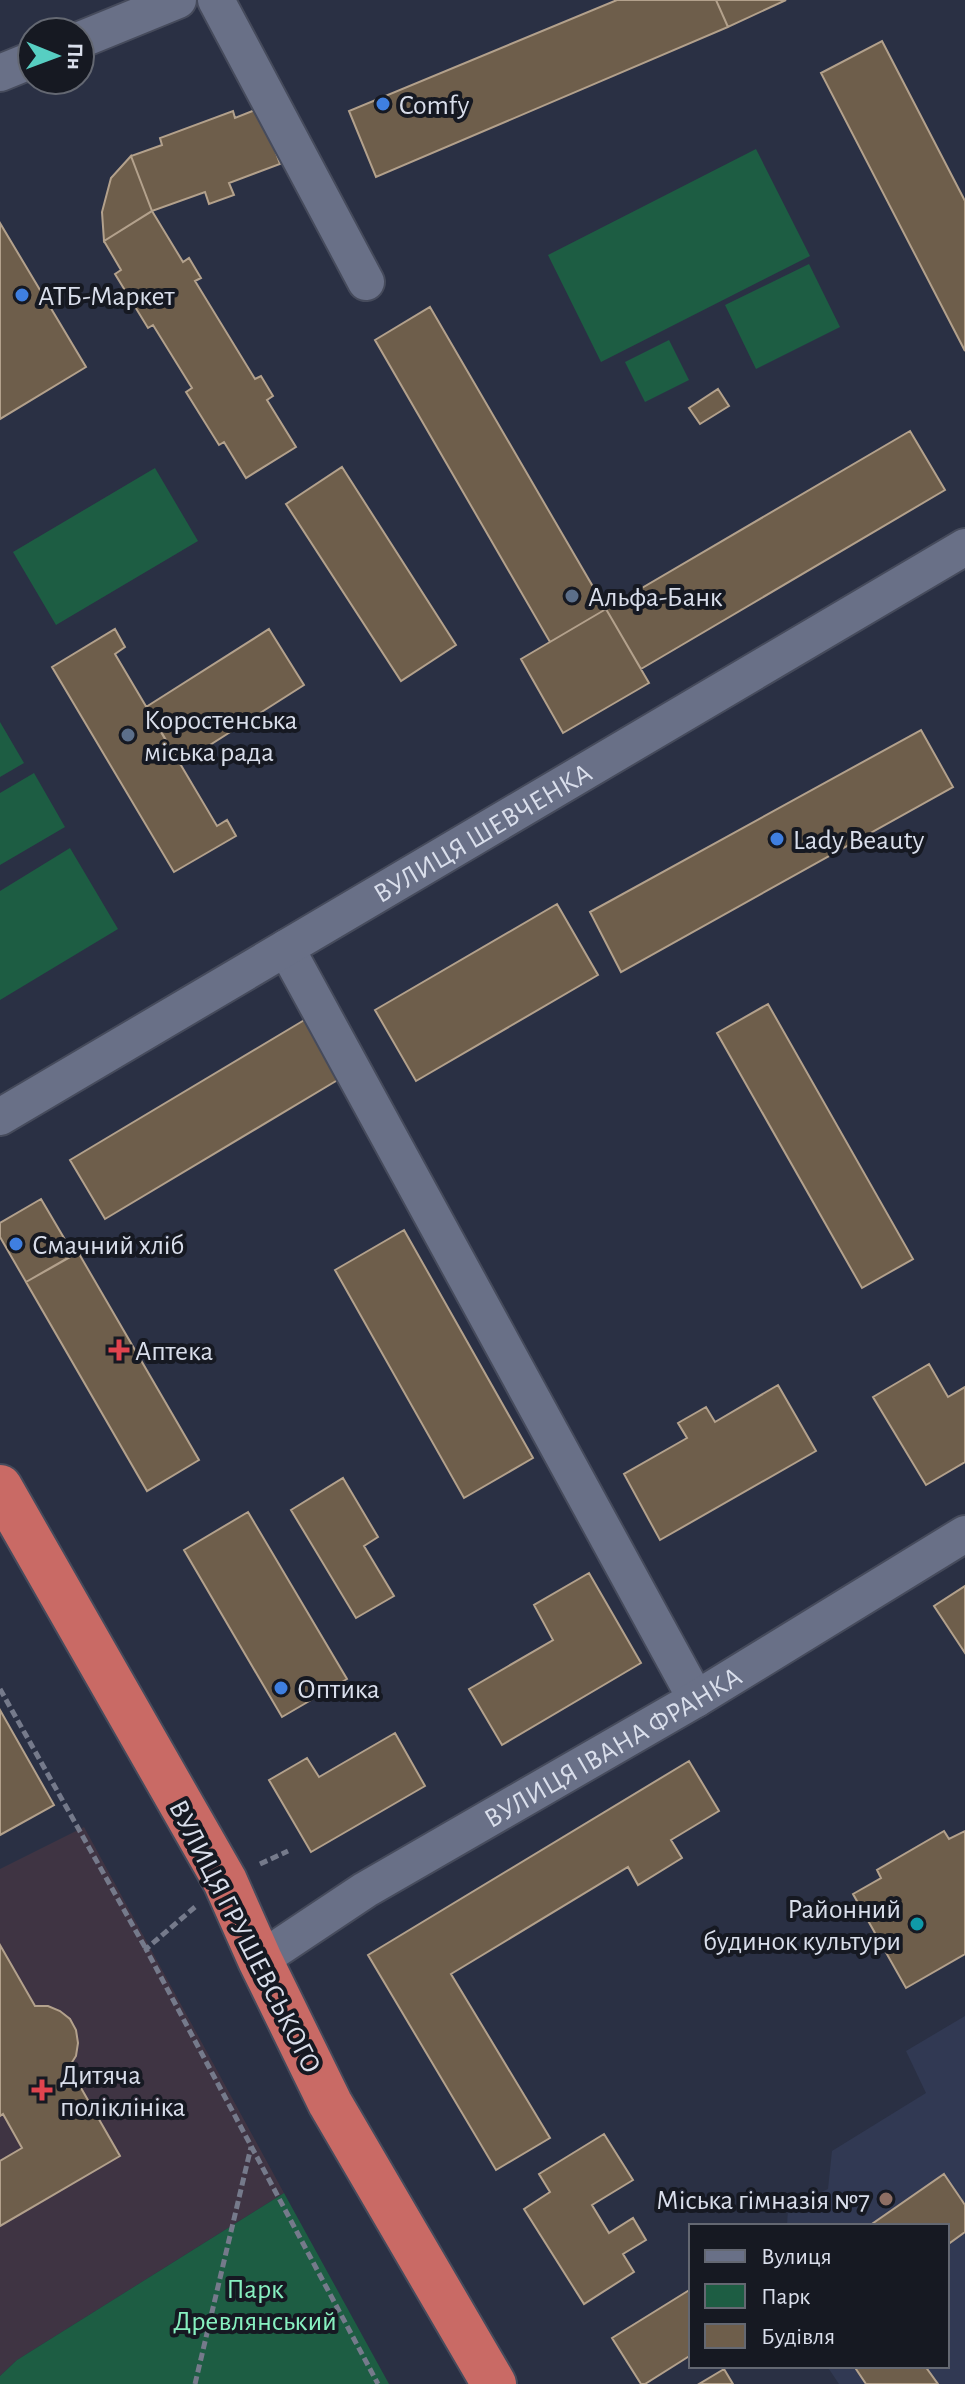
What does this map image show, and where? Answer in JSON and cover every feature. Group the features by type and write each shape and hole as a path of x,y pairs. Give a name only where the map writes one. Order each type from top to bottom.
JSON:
{"highway":[{"name":"ВУЛИЦЯ ГРУШЕВСЬКОГО","path":"0,1487 225,1881 330,2103 494,2384"}],"street":[{"path":"96,33 178,0"},
{"path":"216,0 366,282"},
{"name":"ВУЛИЦЯ ШЕВЧЕНКА","path":"0,1117 965,547"},
{"path":"286,948 696,1699"},
{"name":"ВУЛИЦЯ ІВАНА ФРАНКА","path":"260,1960 365,1890 696,1699 965,1534"}],"path":[{"path":"0,1689 146,1949 378,2384"},
{"path":"146,1949 225,1881 288,1851"},
{"path":"195,2384 251,2146"}],"shaded area":[{"path":"84,1827 284,2193 17,2360 0,2376 0,1869"},
{"name":"Міська гімназія №7","path":"965,2016 965,2384 839,2384 828,2368 949,2368 949,2224 787,2224 788,2208 828,2189 832,2151 926,2093 906,2051"}],"green space":[{"path":"756,149 810,256 601,362 548,255"},
{"path":"809,264 840,327 756,369 725,305"},
{"path":"669,340 689,380 645,402 625,362"},
{"path":"155,468 198,541 56,625 13,552"},
{"path":"0,722 24,763 0,777"},
{"path":"34,773 65,827 0,865 0,793"},
{"path":"70,848 118,929 0,1000 0,891"},
{"name":"Парк Древлянський","path":"284,2193 389,2384 0,2384 0,2376 17,2360"}],"building":[{"path":"617,0 716,0 728,27 376,177 349,111"},
{"path":"716,0 786,0 728,27"},
{"path":"882,41 965,201 965,351 821,73"},
{"path":"260,108 280,164 229,183 234,195 209,204 205,192 152,211 131,156 162,145 160,138 233,111 235,118"},
{"path":"131,156 152,211 104,241 102,212 111,178"},
{"path":"152,211 183,262 189,258 201,278 195,281 255,379 261,376 273,396 267,400 296,447 246,478 224,442 219,445 186,392 192,388 153,325 148,328 115,274 121,270 104,241"},
{"name":"АТБ-Маркет","path":"0,223 86,367 0,419"},
{"path":"430,307 606,609 550,642 375,340"},
{"path":"718,389 729,406 700,424 689,408"},
{"path":"910,431 945,490 641,669 606,609"},
{"path":"342,467 456,645 401,681 286,504"},
{"path":"606,609 649,683 563,733 521,659"},
{"name":"Коростенська міська рада","path":"115,629 125,647 115,654 217,826 227,820 236,836 174,872 52,667"},
{"path":"269,629 304,685 180,764 146,707"},
{"path":"921,730 953,787 621,972 590,912"},
{"path":"557,904 598,975 416,1081 375,1010"},
{"path":"768,1004 913,1259 862,1288 717,1033"},
{"path":"306,1019 341,1078 105,1219 70,1160"},
{"path":"41,1199 74,1255 26,1282 0,1237 0,1223"},
{"path":"404,1230 533,1458 464,1498 335,1270"},
{"path":"78,1252 199,1460 147,1491 26,1282"},
{"path":"929,1364 948,1397 965,1387 965,1462 926,1485 873,1397"},
{"path":"778,1385 816,1451 660,1540 624,1474 687,1438 678,1423 706,1407 715,1422"},
{"path":"343,1478 378,1537 364,1546 394,1596 356,1618 291,1510"},
{"path":"248,1512 347,1679 282,1717 184,1550"},
{"path":"589,1573 641,1663 502,1745 469,1689 553,1640 534,1605"},
{"path":"965,1586 965,1653 934,1606"},
{"path":"0,1710 54,1805 0,1835"},
{"path":"395,1733 425,1786 311,1852 269,1780 307,1758 319,1777"},
{"path":"689,1761 719,1811 671,1840 682,1858 638,1885 628,1867 451,1974 550,2138 496,2170 368,1955"},
{"name":"Районний будинок культури","path":"944,1831 949,1839 965,1831 965,1954 906,1988 853,1894 881,1878 877,1870"},
{"name":"Дитяча поліклініка","path":"0,1945 35,2006 48,2006 70,2019 78,2043 76,2056 69,2067 120,2156 0,2226 0,2161 22,2148 3,2114 0,2116"},
{"path":"604,2134 633,2180 592,2205 609,2233 633,2218 646,2240 623,2254 634,2272 584,2304 524,2209 550,2192 539,2174"},
{"name":"Міська гімназія №7","path":"944,2174 965,2205 965,2232 949,2244 949,2224 872,2224"},
{"path":"689,2290 689,2356 645,2384 641,2384 612,2338"},
{"path":"855,2368 926,2368 938,2384 866,2384"},
{"path":"724,2369 733,2384 699,2384"}],"place":[{"name":"Comfy","path":"383,104"},
{"name":"АТБ-Маркет","path":"22,295"},
{"name":"Альфа-Банк","path":"572,596"},
{"name":"Коростенська міська рада","path":"128,735"},
{"name":"Lady Beauty","path":"777,839"},
{"name":"Смачний хліб","path":"16,1244"},
{"name":"Аптека","path":"119,1350"},
{"name":"Оптика","path":"281,1688"},
{"name":"Районний будинок культури","path":"917,1924"},
{"name":"Дитяча поліклініка","path":"42,2090"},
{"name":"Міська гімназія №7","path":"886,2199"}]}
